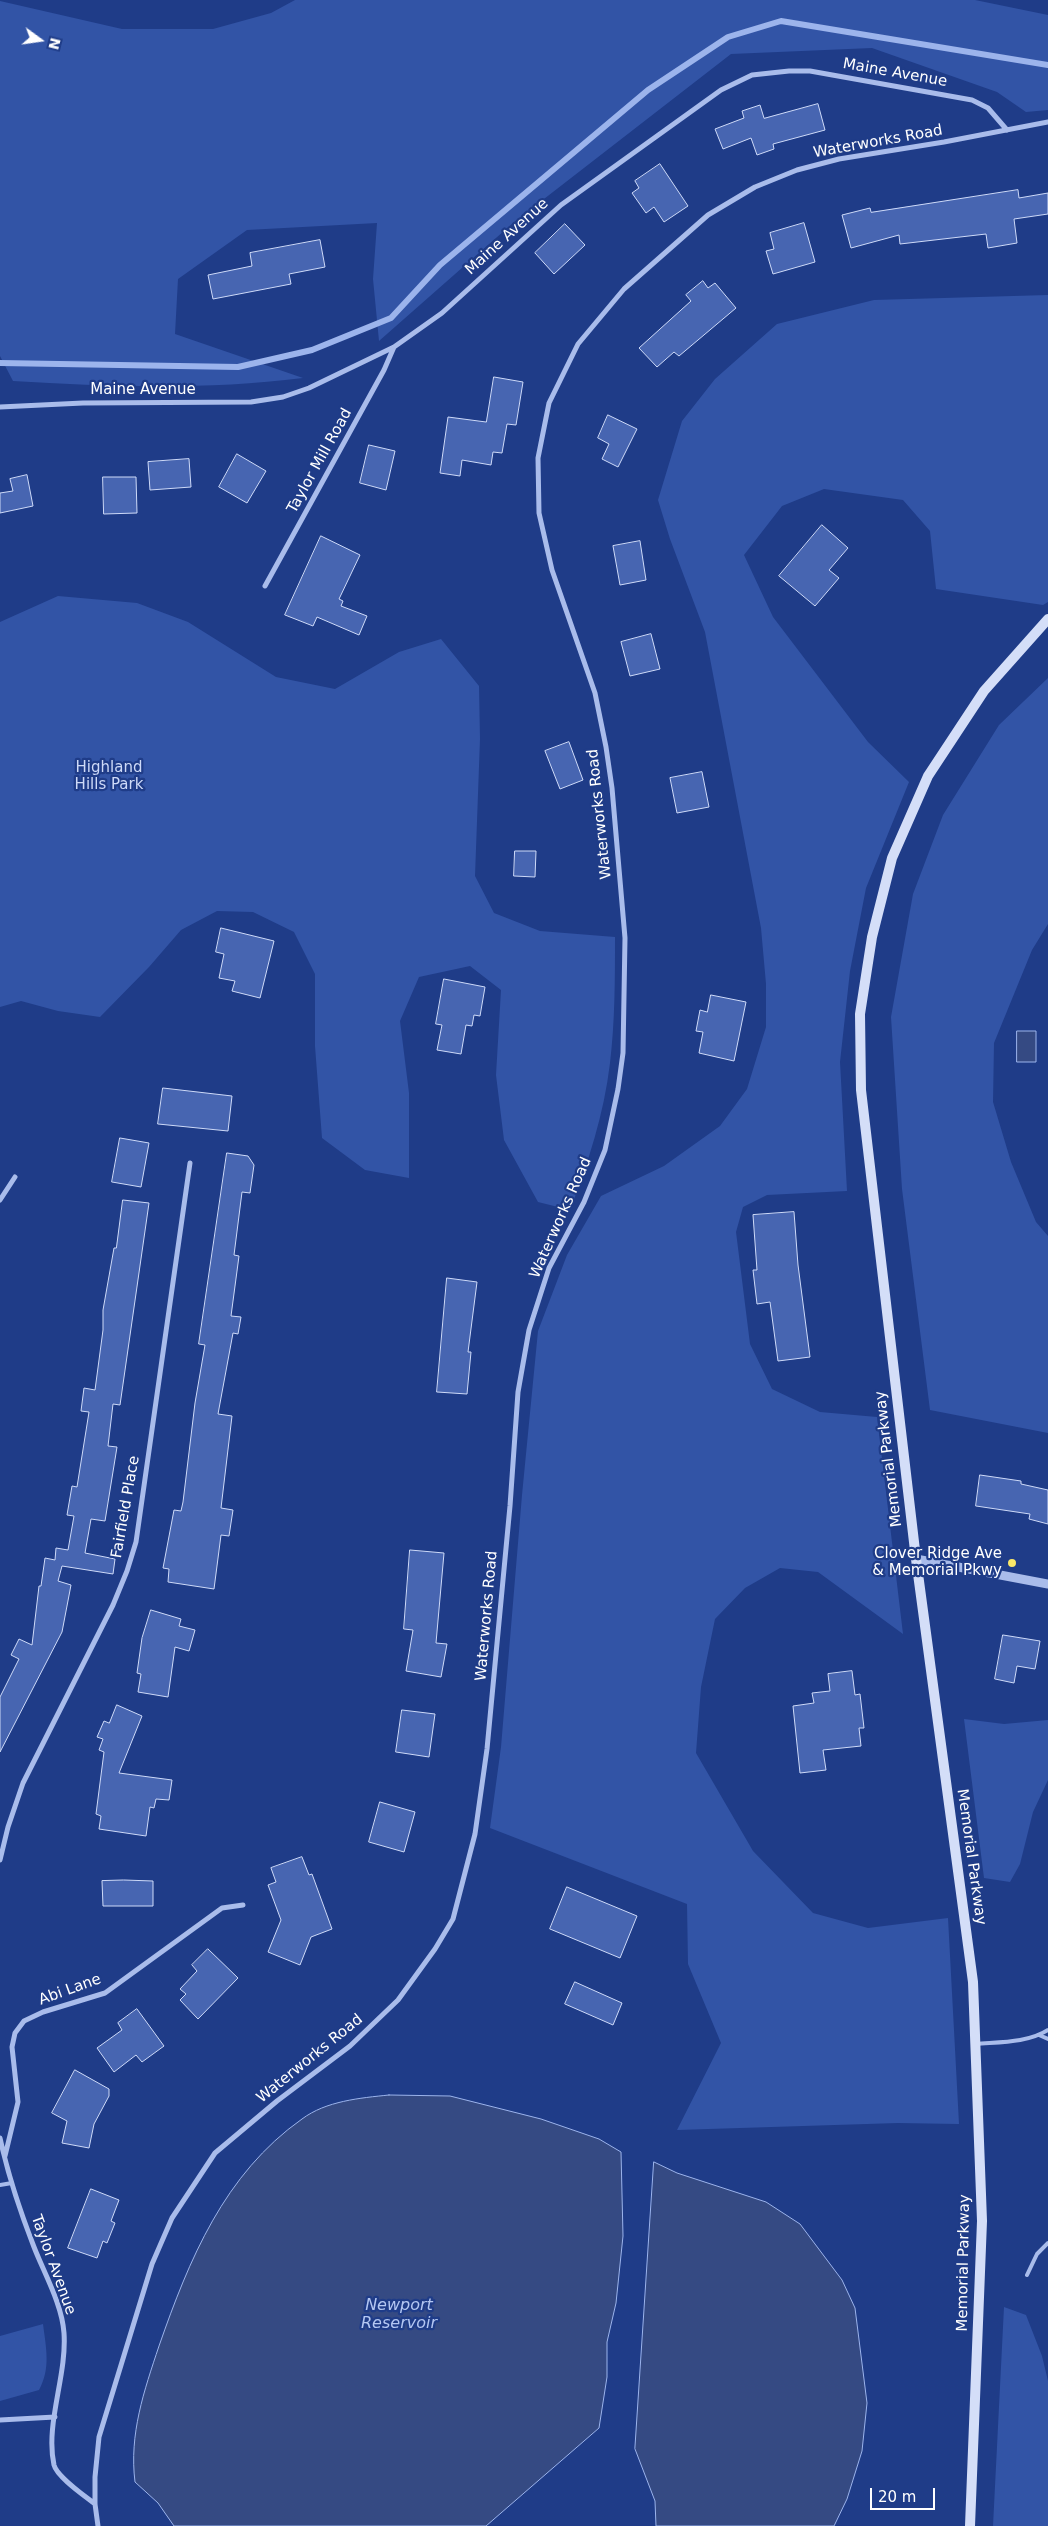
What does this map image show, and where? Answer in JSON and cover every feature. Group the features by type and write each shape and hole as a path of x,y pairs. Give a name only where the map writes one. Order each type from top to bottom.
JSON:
{"main road":[{"name":"Memorial Parkway","path":"970,2526 982,2221 973,1982 916,1559 861,1090 860,1014 872,937 892,858 928,776 984,691 1048,619"}],"street":[{"name":"Maine Avenue","path":"0,407 82,403 252,402 283,397 342,373 394,347 442,313 561,205 721,90 752,75 810,71 972,100 988,108 1007,130"},
{"name":"Waterworks Road","path":"98,2526 95,2504 100,2438 152,2264 172,2218 215,2153 277,2101 350,2046 398,2000 435,1949 453,1919 476,1834 494,1679 510,1506 518,1392 530,1330 549,1268 584,1202 604,1150 618,1089 623,1053 624,938 617,834 607,755 595,693 552,570 539,513 538,458 549,403 578,344 624,289 708,215 755,186 797,170 839,159 1048,122"},
{"name":"Taylor Mill Road","path":"265,586 384,370 394,347"},
{"name":"Fairfield Place","path":"0,1860 8,1827 23,1783 113,1605 136,1542 190,1163"},
{"path":"0,1200 15,1177"},
{"path":"916,1559 1048,1584"},
{"name":"Abi Lane","path":"5,2159 18,2102 12,2047 15,2033 24,2021 43,2012 105,1993 222,1908 243,1905"},
{"name":"Taylor Avenue","path":"0,2138 25,2225 56,2302 64,2331 64,2357 53,2443 54,2467 67,2481 95,2504"},
{"path":"0,2420 56,2417"}],"lane":[{"path":"976,2044 1040,2035 1048,2030"},
{"path":"1040,2035 1048,2039"},
{"path":"0,2185 12,2183"},
{"path":"1027,2275 1037,2254 1048,2243"}],"green space":[{"path":"295,0 975,0 1048,15 1048,110 1026,112 997,92 872,48 731,54 513,223 379,341 373,279 377,223 247,230 178,279 175,334 303,378 195,386 85,385 13,381 0,356 0,1 122,29 213,29 271,13"},
{"path":"1048,295 1048,602 1043,605 936,589 930,531 903,500 824,489 782,506 744,555 773,617 868,742 909,782 866,888 850,971 840,1062 847,1191 767,1195 743,1207 736,1232 750,1344 772,1389 820,1412 877,1417 903,1634 818,1572 780,1568 745,1588 715,1619 701,1687 696,1753 753,1851 813,1913 868,1928 948,1918 959,2124 898,2123 677,2130 721,2043 688,1964 687,1904 490,1828 501,1747 538,1331 567,1255 601,1196 664,1166 720,1126 747,1089 766,1027 766,984 761,928 705,632 670,539 658,500 682,421 715,379 777,324 874,300"},
{"name":"Highland Hills Park","path":"58,596 137,603 188,622 276,677 335,689 399,652 441,639 479,686 480,739 475,876 494,913 540,931 615,937 612,1048 604,1101 583,1174 570,1210 538,1202 504,1140 496,1075 501,990 470,966 419,977 400,1021 409,1093 409,1178 365,1170 322,1138 315,1046 315,974 294,932 253,912 217,911 181,930 149,967 100,1017 58,1011 21,1001 0,1007 0,622"},
{"path":"1048,678 1048,924 1032,950 994,1043 993,1102 1011,1162 1036,1222 1048,1236 1048,1433 930,1410 902,1189 891,1017 913,894 943,815 999,725"},
{"path":"964,1719 1004,1724 1048,1720 1048,1780 1033,1812 1020,1864 1010,1882 984,1878"},
{"path":"1004,2307 1026,2315 1042,2356 1048,2381 1048,2526 993,2526"},
{"path":"43,2324 46,2366 43,2382 39,2390 0,2401 0,2336"}],"water":[{"path":"1017,1031 1036,1031 1036,1062 1017,1062"},
{"name":"Newport Reservoir","path":"389,2095 450,2096 541,2119 599,2139 621,2152 623,2236 616,2303 607,2342 607,2377 599,2428 486,2526 174,2526 158,2503 135,2482 134,2447 139,2413 153,2363 183,2282 197,2251 212,2221 230,2192 275,2141 302,2119 332,2104"},
{"path":"654,2162 677,2173 766,2202 800,2224 842,2280 855,2308 867,2403 862,2451 847,2499 834,2526 656,2526 655,2501 635,2449"}],"building":[{"path":"818,104 825,130 773,144 774,149 757,155 751,138 723,149 715,129 744,118 742,111 760,105 764,118"},
{"path":"660,164 688,206 664,222 654,207 646,213 632,193 639,188 635,181"},
{"path":"1018,190 1019,198 1048,193 1048,214 1014,219 1017,243 988,248 986,234 900,244 899,235 851,248 842,215 870,208 871,212"},
{"path":"804,223 815,262 773,274 766,251 774,249 770,233"},
{"path":"565,224 585,245 554,274 535,253"},
{"path":"320,240 325,267 289,274 291,284 213,299 208,275 252,266 250,253"},
{"path":"703,281 708,288 715,283 736,308 679,356 674,352 657,367 639,348 691,301 686,295"},
{"path":"494,377 523,382 516,425 507,424 502,453 493,452 491,465 462,460 460,476 440,473 448,417 486,422"},
{"path":"608,415 637,429 618,467 602,459 609,444 598,438"},
{"path":"369,445 395,451 386,490 360,483"},
{"path":"237,454 266,471 247,503 219,487"},
{"path":"189,459 191,487 150,490 148,462"},
{"path":"27,475 33,506 0,513 0,493 13,491 10,479"},
{"path":"103,477 136,477 137,513 104,514"},
{"path":"822,525 848,548 829,570 839,578 815,606 779,576"},
{"path":"321,536 360,555 339,599 343,601 341,606 367,616 359,635 317,617 313,626 285,615"},
{"path":"640,541 646,580 620,585 613,546"},
{"path":"651,634 660,669 630,676 621,642"},
{"path":"569,742 583,780 560,789 545,751"},
{"path":"702,772 709,807 677,813 670,778"},
{"path":"515,851 536,851 535,877 514,876"},
{"path":"221,928 274,941 260,998 232,991 235,981 219,978 224,954 216,952"},
{"path":"444,979 485,987 480,1016 474,1015 472,1026 466,1025 461,1054 437,1050 442,1025 436,1024"},
{"path":"711,995 746,1002 734,1061 699,1053 703,1032 696,1031 700,1010 707,1012"},
{"path":"163,1088 232,1096 228,1131 158,1124"},
{"path":"120,1138 149,1143 141,1187 112,1182"},
{"path":"227,1153 248,1156 254,1165 250,1193 242,1192 234,1255 239,1256 231,1316 241,1317 238,1334 233,1333 218,1414 232,1416 221,1508 233,1510 229,1536 221,1535 214,1589 168,1582 169,1569 163,1568 174,1510 181,1511 183,1502 195,1403 205,1345 199,1344"},
{"path":"123,1200 149,1203 120,1405 113,1404 108,1446 117,1447 105,1521 91,1519 85,1553 115,1559 113,1574 62,1566 58,1581 71,1585 62,1632 0,1752 0,1697 19,1659 11,1655 19,1639 32,1645 39,1586 41,1586 45,1558 55,1560 56,1548 68,1550 74,1516 67,1515 72,1486 77,1487 89,1412 81,1411 84,1388 95,1390 103,1330 103,1310 114,1248 116,1248"},
{"path":"794,1212 798,1265 810,1357 778,1361 770,1302 757,1304 753,1270 757,1270 753,1215"},
{"path":"447,1278 477,1282 468,1352 471,1352 467,1394 437,1392"},
{"path":"980,1475 1021,1481 1021,1484 1048,1490 1048,1524 1029,1519 1030,1514 976,1506"},
{"path":"410,1550 444,1553 436,1643 447,1644 441,1677 406,1671 413,1630 404,1629"},
{"path":"151,1610 181,1619 179,1626 195,1630 189,1651 175,1647 168,1697 138,1692 141,1674 137,1673 142,1638"},
{"path":"1003,1635 1040,1641 1035,1669 1017,1666 1014,1683 995,1679"},
{"path":"852,1671 855,1695 860,1694 864,1728 859,1728 861,1746 823,1750 826,1770 800,1773 793,1706 814,1703 812,1693 830,1691 828,1674"},
{"path":"117,1705 142,1716 119,1773 172,1780 169,1800 156,1799 154,1808 150,1807 146,1836 99,1829 101,1816 96,1814 104,1752 99,1750 103,1739 97,1737 104,1721 109,1723"},
{"path":"402,1710 435,1714 429,1757 396,1752"},
{"path":"380,1802 415,1812 404,1852 369,1842"},
{"path":"302,1857 309,1875 312,1874 332,1929 311,1937 300,1965 268,1952 281,1920 268,1885 276,1882 271,1868"},
{"path":"102,1881 153,1881 153,1906 103,1906"},
{"path":"567,1887 637,1916 620,1958 550,1929"},
{"path":"208,1949 238,1978 198,2019 180,2000 186,1994 180,1989 197,1971 192,1965"},
{"path":"575,1982 622,2003 613,2025 565,2004"},
{"path":"137,2009 164,2046 142,2062 136,2055 114,2072 97,2048 122,2030 118,2023"},
{"path":"75,2070 109,2089 109,2096 94,2124 89,2148 62,2143 67,2121 52,2113"},
{"path":"91,2189 119,2200 111,2221 115,2223 107,2243 103,2241 97,2258 68,2248"}],"waterway":[{"path":"0,363 238,367 312,350 391,318 440,265 648,90 728,37 781,21 1048,65"}],"place":[{"name":"Clover Ridge Ave & Memorial Pkwy","path":"1012,1563"}]}
